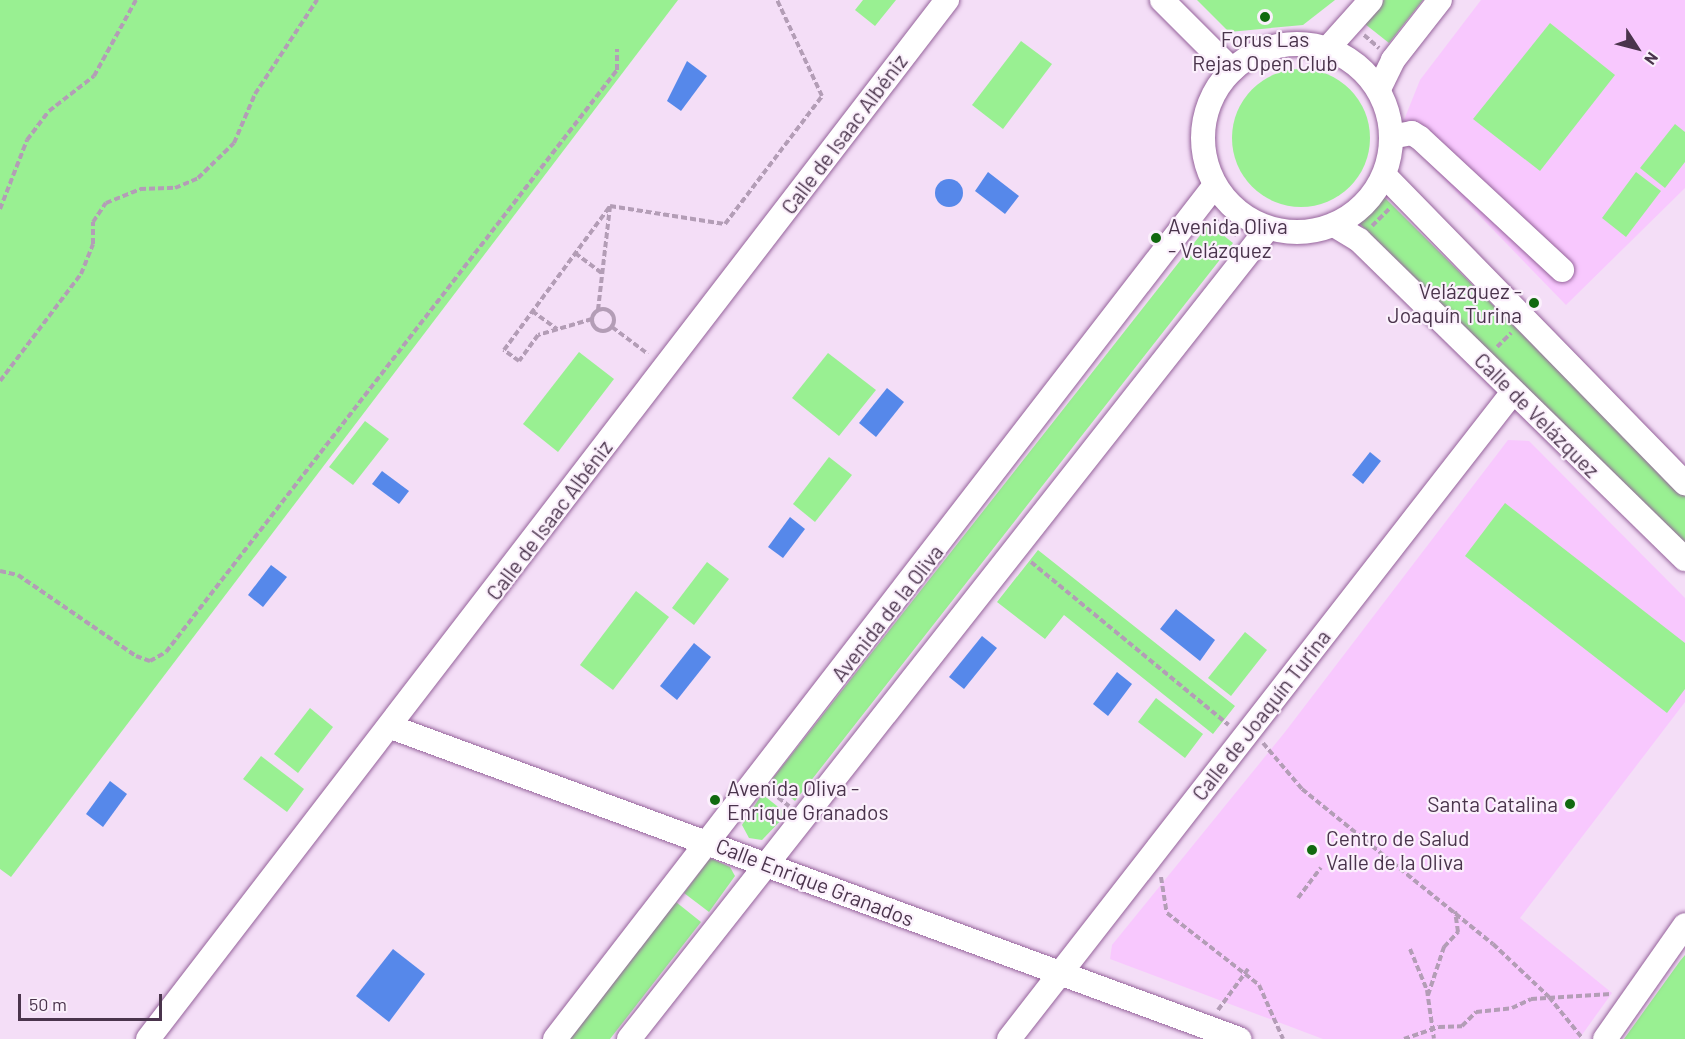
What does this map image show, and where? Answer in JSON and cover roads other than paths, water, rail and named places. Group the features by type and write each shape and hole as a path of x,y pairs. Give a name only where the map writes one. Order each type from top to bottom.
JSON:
{"street":[{"name":"Calle de Isaac Albéniz","path":"148,1039 391,727 947,0"},
{"path":"1162,0 1232,70"},
{"path":"1328,48 1352,24 1371,0"},
{"path":"1379,89 1393,60 1440,0"},
{"path":"1294,43 1328,48 1357,64 1379,89 1391,136 1384,175 1364,205 1334,225 1290,232 1268,228 1237,211 1215,185 1205,155 1204,124 1214,94 1232,70 1272,48 1294,43"},
{"path":"1391,136 1412,133 1420,138 1562,270"},
{"path":"1384,175 1400,198 1685,483"},
{"name":"Avenida de la Oliva","path":"555,1039 1201,208 1215,185"},
{"name":"Calle de Velázquez","path":"1334,225 1359,240 1685,559"},
{"path":"629,1039 1250,245 1268,228"},
{"name":"Calle de Joaquín Turina","path":"1009,1039 1060,973 1253,740 1513,392"},
{"name":"Calle Enrique Granados","path":"391,727 709,842 1239,1039"},
{"path":"1605,1039 1685,925"}],"water":[{"path":"687,61 707,76 681,111 667,101"},
{"path":"988,172 1019,196 1005,214 975,191"},
{"path":"949,179 959,183 963,193 959,203 949,207 939,203 935,193 939,183"},
{"path":"887,388 904,402 876,437 859,423"},
{"path":"1370,452 1381,461 1363,484 1352,475"},
{"path":"382,471 409,491 399,504 372,484"},
{"path":"790,517 805,529 783,558 768,547"},
{"path":"271,565 287,577 263,607 248,595"},
{"path":"1176,609 1215,640 1200,661 1160,629"},
{"path":"982,636 997,648 964,689 949,677"},
{"path":"694,643 711,657 677,700 660,686"},
{"path":"1117,672 1132,684 1108,716 1093,704"},
{"path":"110,781 127,794 103,827 86,814"},
{"path":"393,949 425,974 389,1022 356,996"}],"place":[{"name":"Forus Las Rejas Open Club","path":"1265,17"},
{"name":"Avenida Oliva - Velázquez","path":"1156,238"},
{"name":"Velázquez - Joaquín Turina","path":"1534,303"},
{"name":"Avenida Oliva - Enrique Granados","path":"715,800"},
{"name":"Santa Catalina","path":"1570,804"},
{"name":"Centro de Salud Valle de la Oliva","path":"1312,850"}]}
